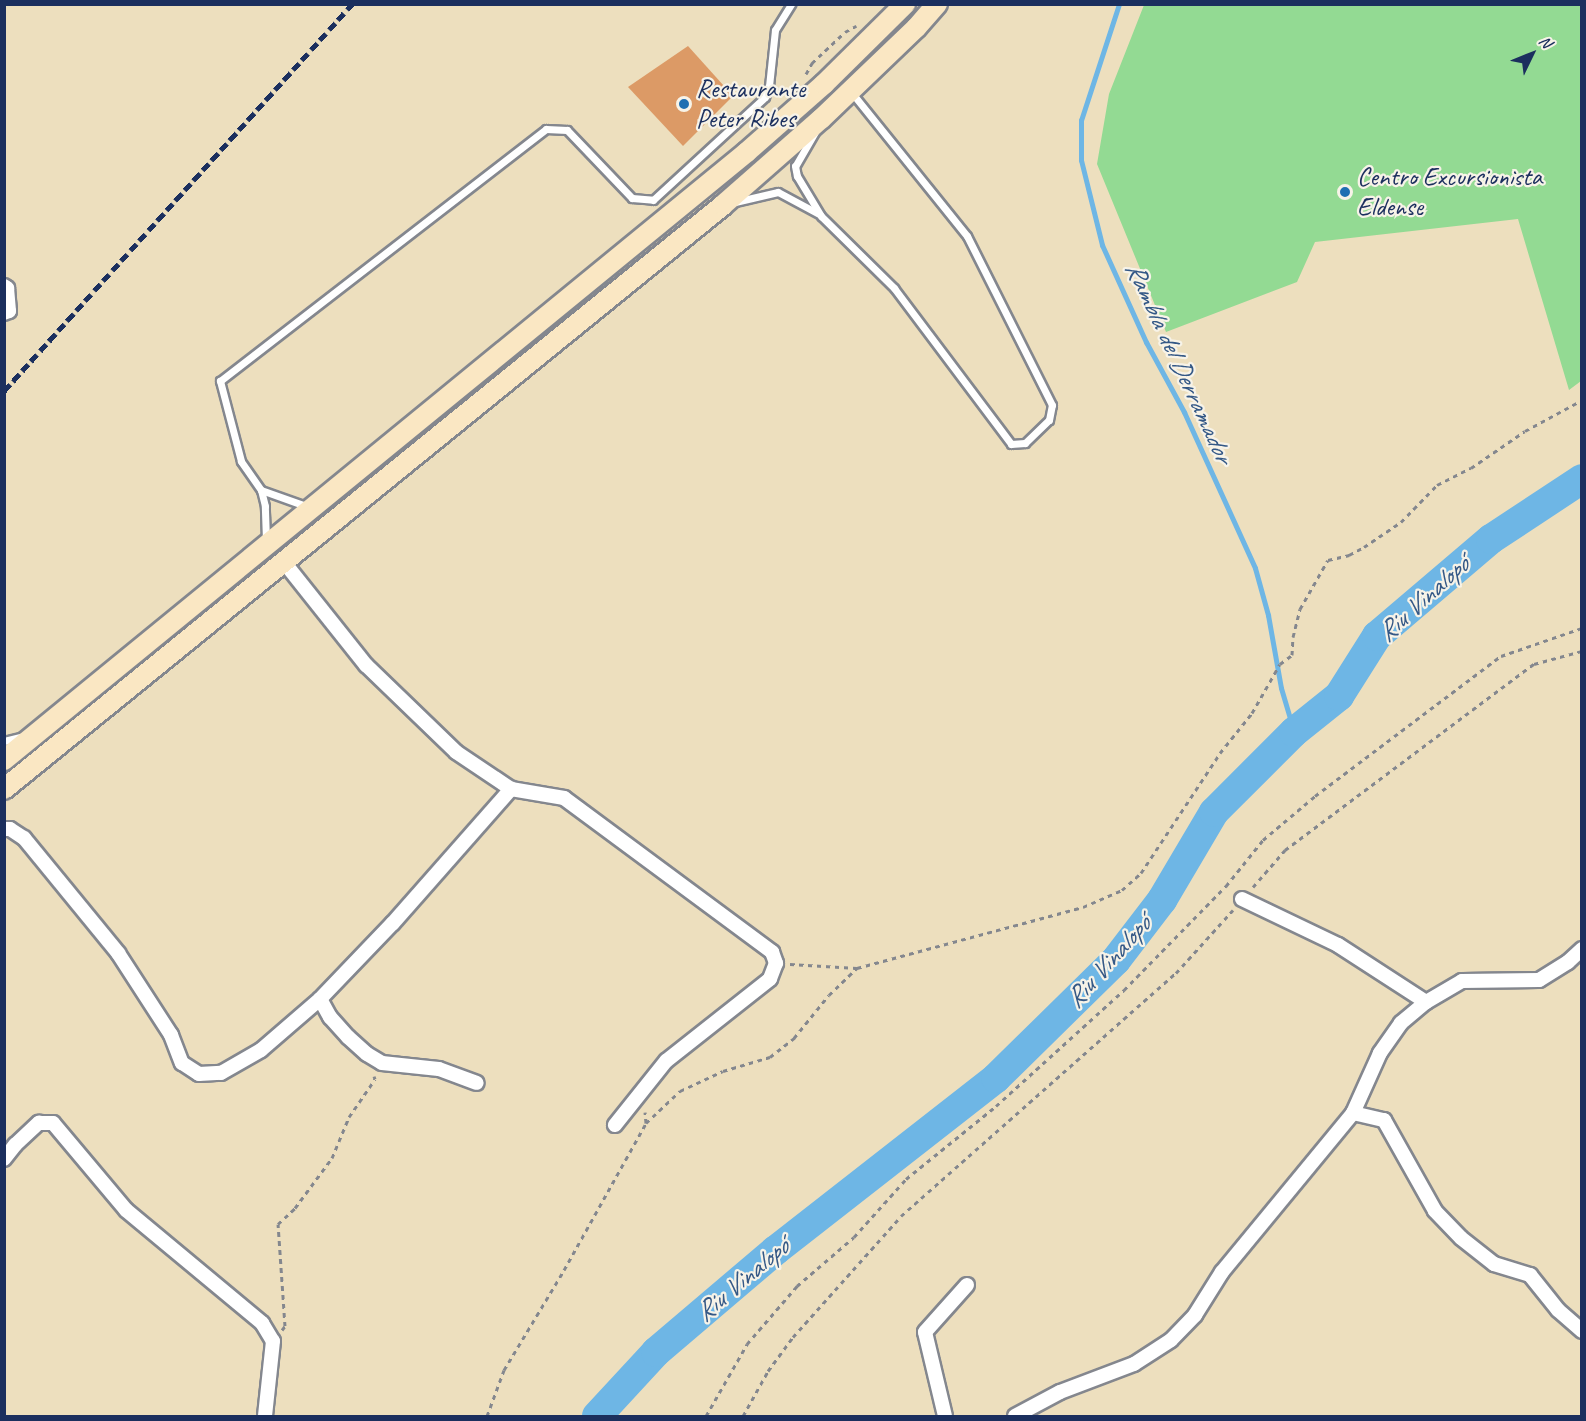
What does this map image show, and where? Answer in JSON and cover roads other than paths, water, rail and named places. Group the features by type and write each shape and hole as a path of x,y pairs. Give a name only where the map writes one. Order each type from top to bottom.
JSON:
{"street":[{"path":"4,760 747,152 824,84 904,4"},
{"path":"4,789 723,205 821,119 937,4"},
{"path":"4,286 9,310 4,313"},
{"path":"284,562 366,665 456,752 511,789 564,798 772,952 776,963 770,979 666,1061 615,1125"},
{"path":"4,829 10,829 24,838 118,953 171,1035 182,1063 199,1074 221,1073 261,1050 320,999 393,923 511,789"},
{"path":"1242,899 1338,945 1426,1002"},
{"path":"1015,1416 1060,1392 1134,1364 1171,1340 1195,1316 1222,1272 1353,1113 1380,1053 1401,1023 1426,1002 1462,981 1539,980 1568,962 1581,949"},
{"path":"320,999 330,1017 367,1054 382,1063 401,1063 439,1069 477,1083"},
{"path":"1353,1113 1384,1120 1435,1211 1461,1238 1494,1264 1530,1275 1558,1310 1581,1331"},
{"path":"4,1160 39,1123 53,1123 126,1210 262,1323 273,1341 265,1416"},
{"path":"945,1416 925,1332 967,1286"}],"lane":[{"path":"264,548 267,532 261,490 241,461 220,381 546,129 567,130 632,198 653,200 765,98 769,86 775,30 791,4"},
{"path":"821,119 807,149 795,166 797,176 821,216 894,288 1011,444 1025,443 1049,420 1052,405 967,236 850,91"},
{"path":"723,205 778,192 821,216"},
{"path":"261,490 302,506 316,506"},
{"path":"4,741 38,733"}],"waterway":[{"name":"Rambla del Derramador","path":"1119,4 1081,120 1081,160 1102,245 1146,342 1184,412 1255,568 1268,615 1281,688 1294,732"},
{"name":"Riu Vinalopó","path":"597,1416 656,1352 776,1250 996,1078 1116,960 1162,900 1214,812 1294,732 1339,696 1377,636 1491,539 1582,479"}],"railway":[{"path":"4,391 352,4"}],"place":[{"name":"Restaurante Peter Ribes","path":"684,104"},
{"name":"Centro Excursionista Eldense","path":"1345,192"}]}
